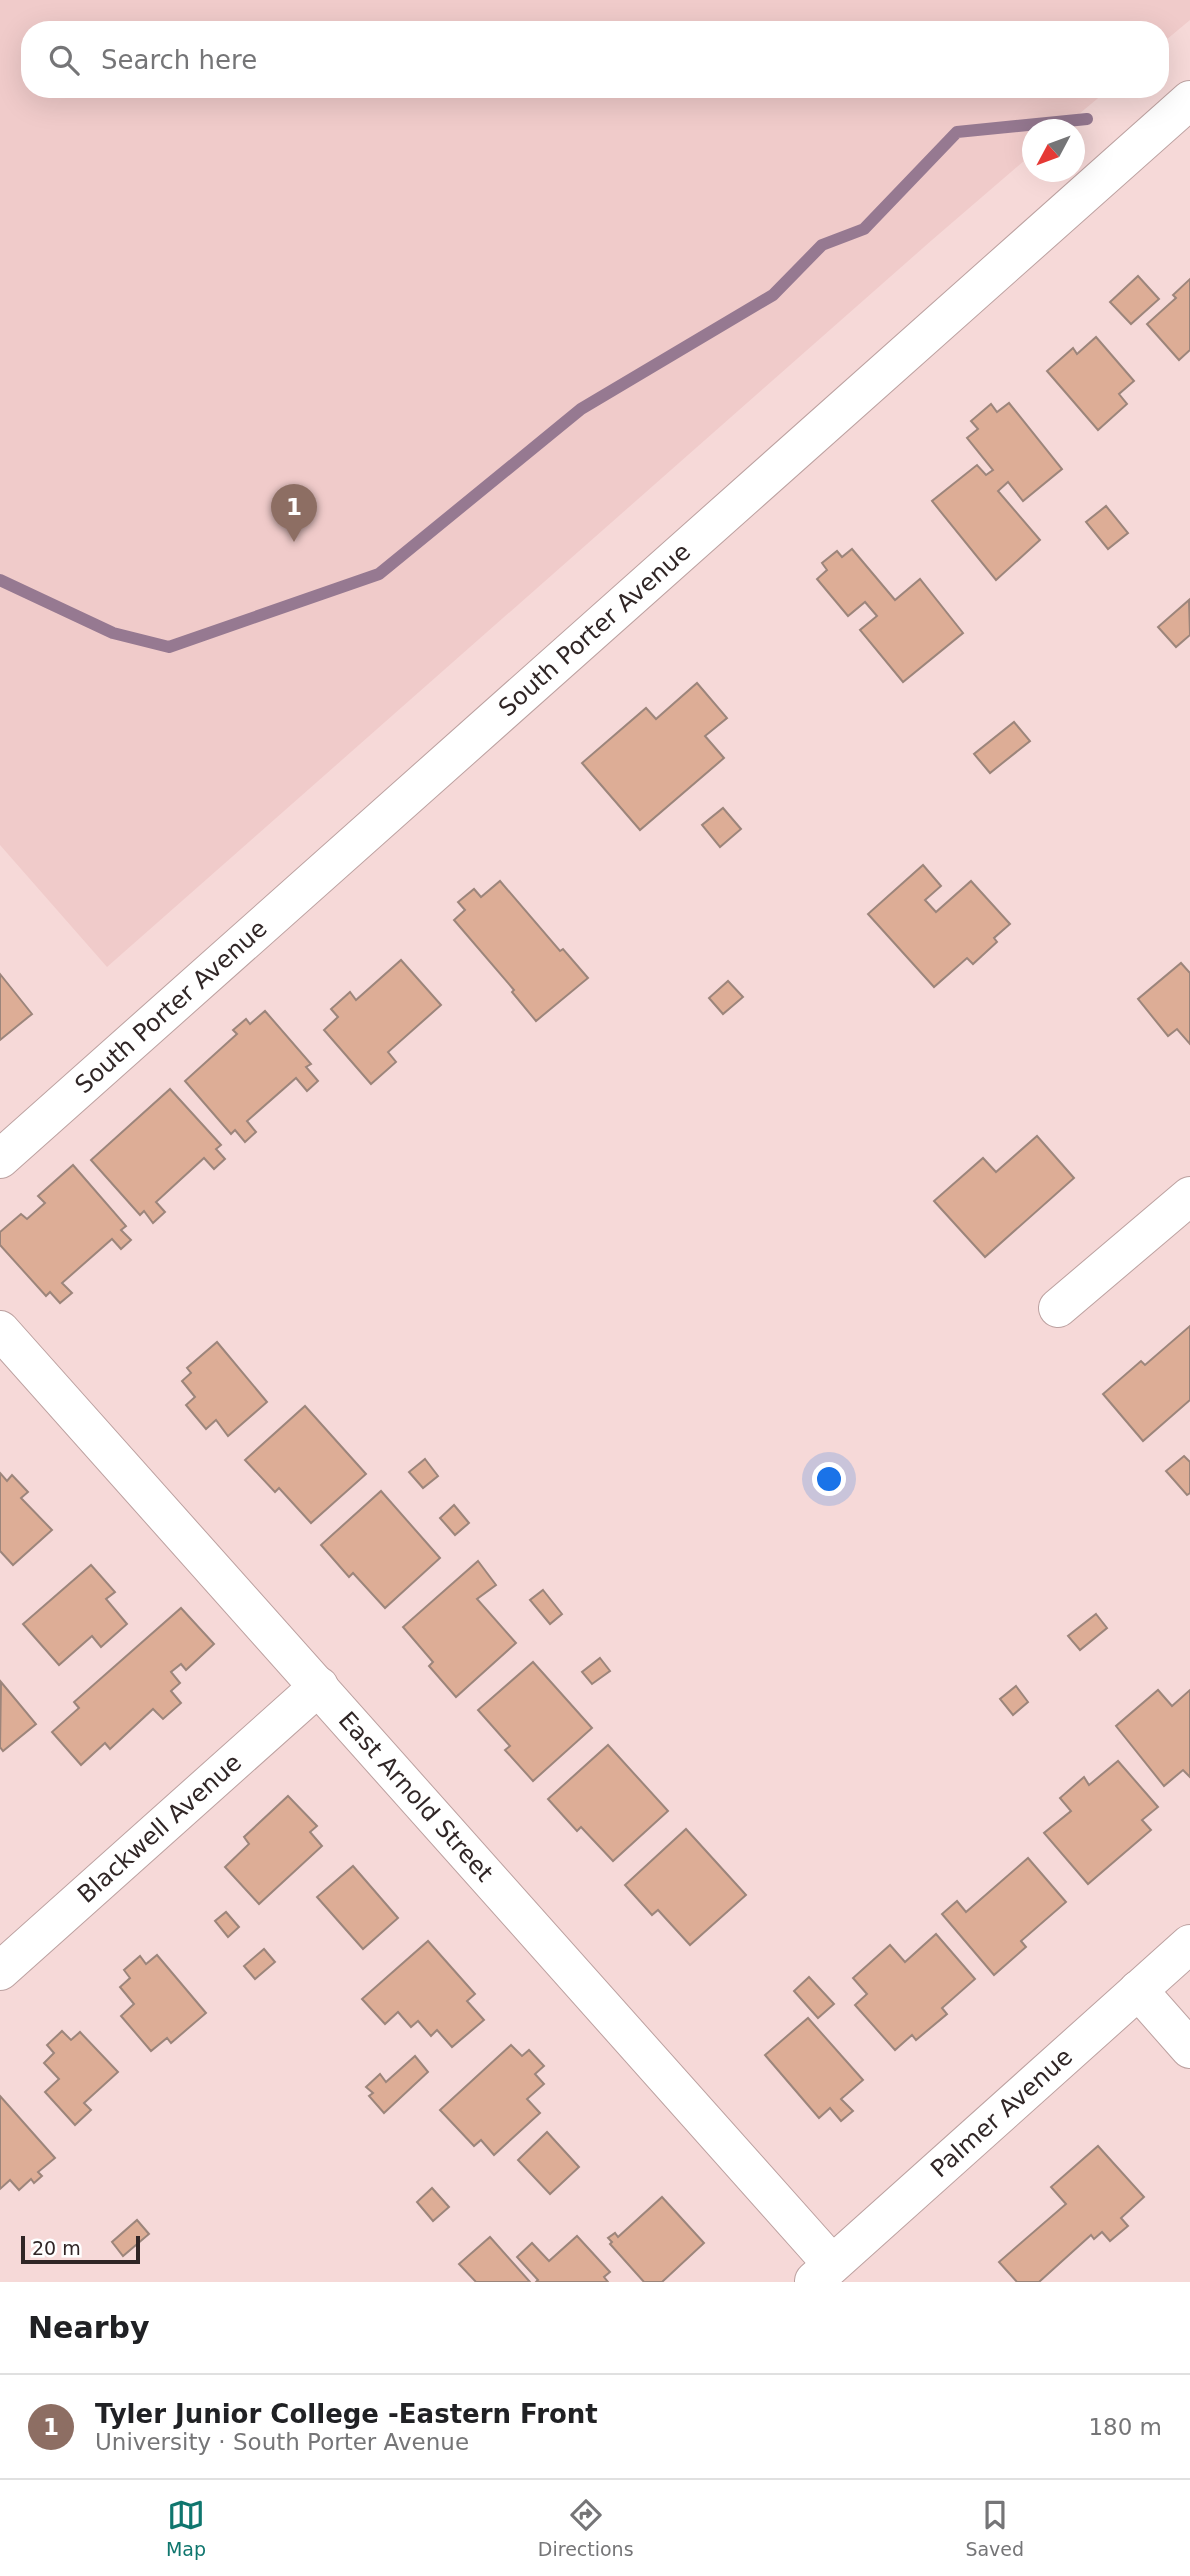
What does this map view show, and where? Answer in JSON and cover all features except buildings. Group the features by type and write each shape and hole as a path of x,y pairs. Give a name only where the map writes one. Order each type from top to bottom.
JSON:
{"street":[{"name":"South Porter Avenue","path":"0,1159 1190,100"},
{"path":"1058,1308 1190,1196"},
{"name":"East Arnold Street","path":"0,1330 319,1686 823,2273"},
{"name":"Blackwell Avenue","path":"0,1971 319,1686"},
{"name":"Palmer Avenue","path":"823,2273 1190,1944"},
{"path":"1138,1990 1190,2049"}],"shaded area":[{"path":"0,0 1190,0 1190,20 1169,38 1169,21 21,21 21,98 1098,98 1073,119 1022,119 1022,163 107,967 0,845"}],"waterway":[{"path":"0,580 113,633 169,647 379,574 581,409 773,295 822,245 864,229 957,132 1087,119"}],"place":[{"name":"Tyler Junior College -Eastern Front","path":"294,542"}]}
